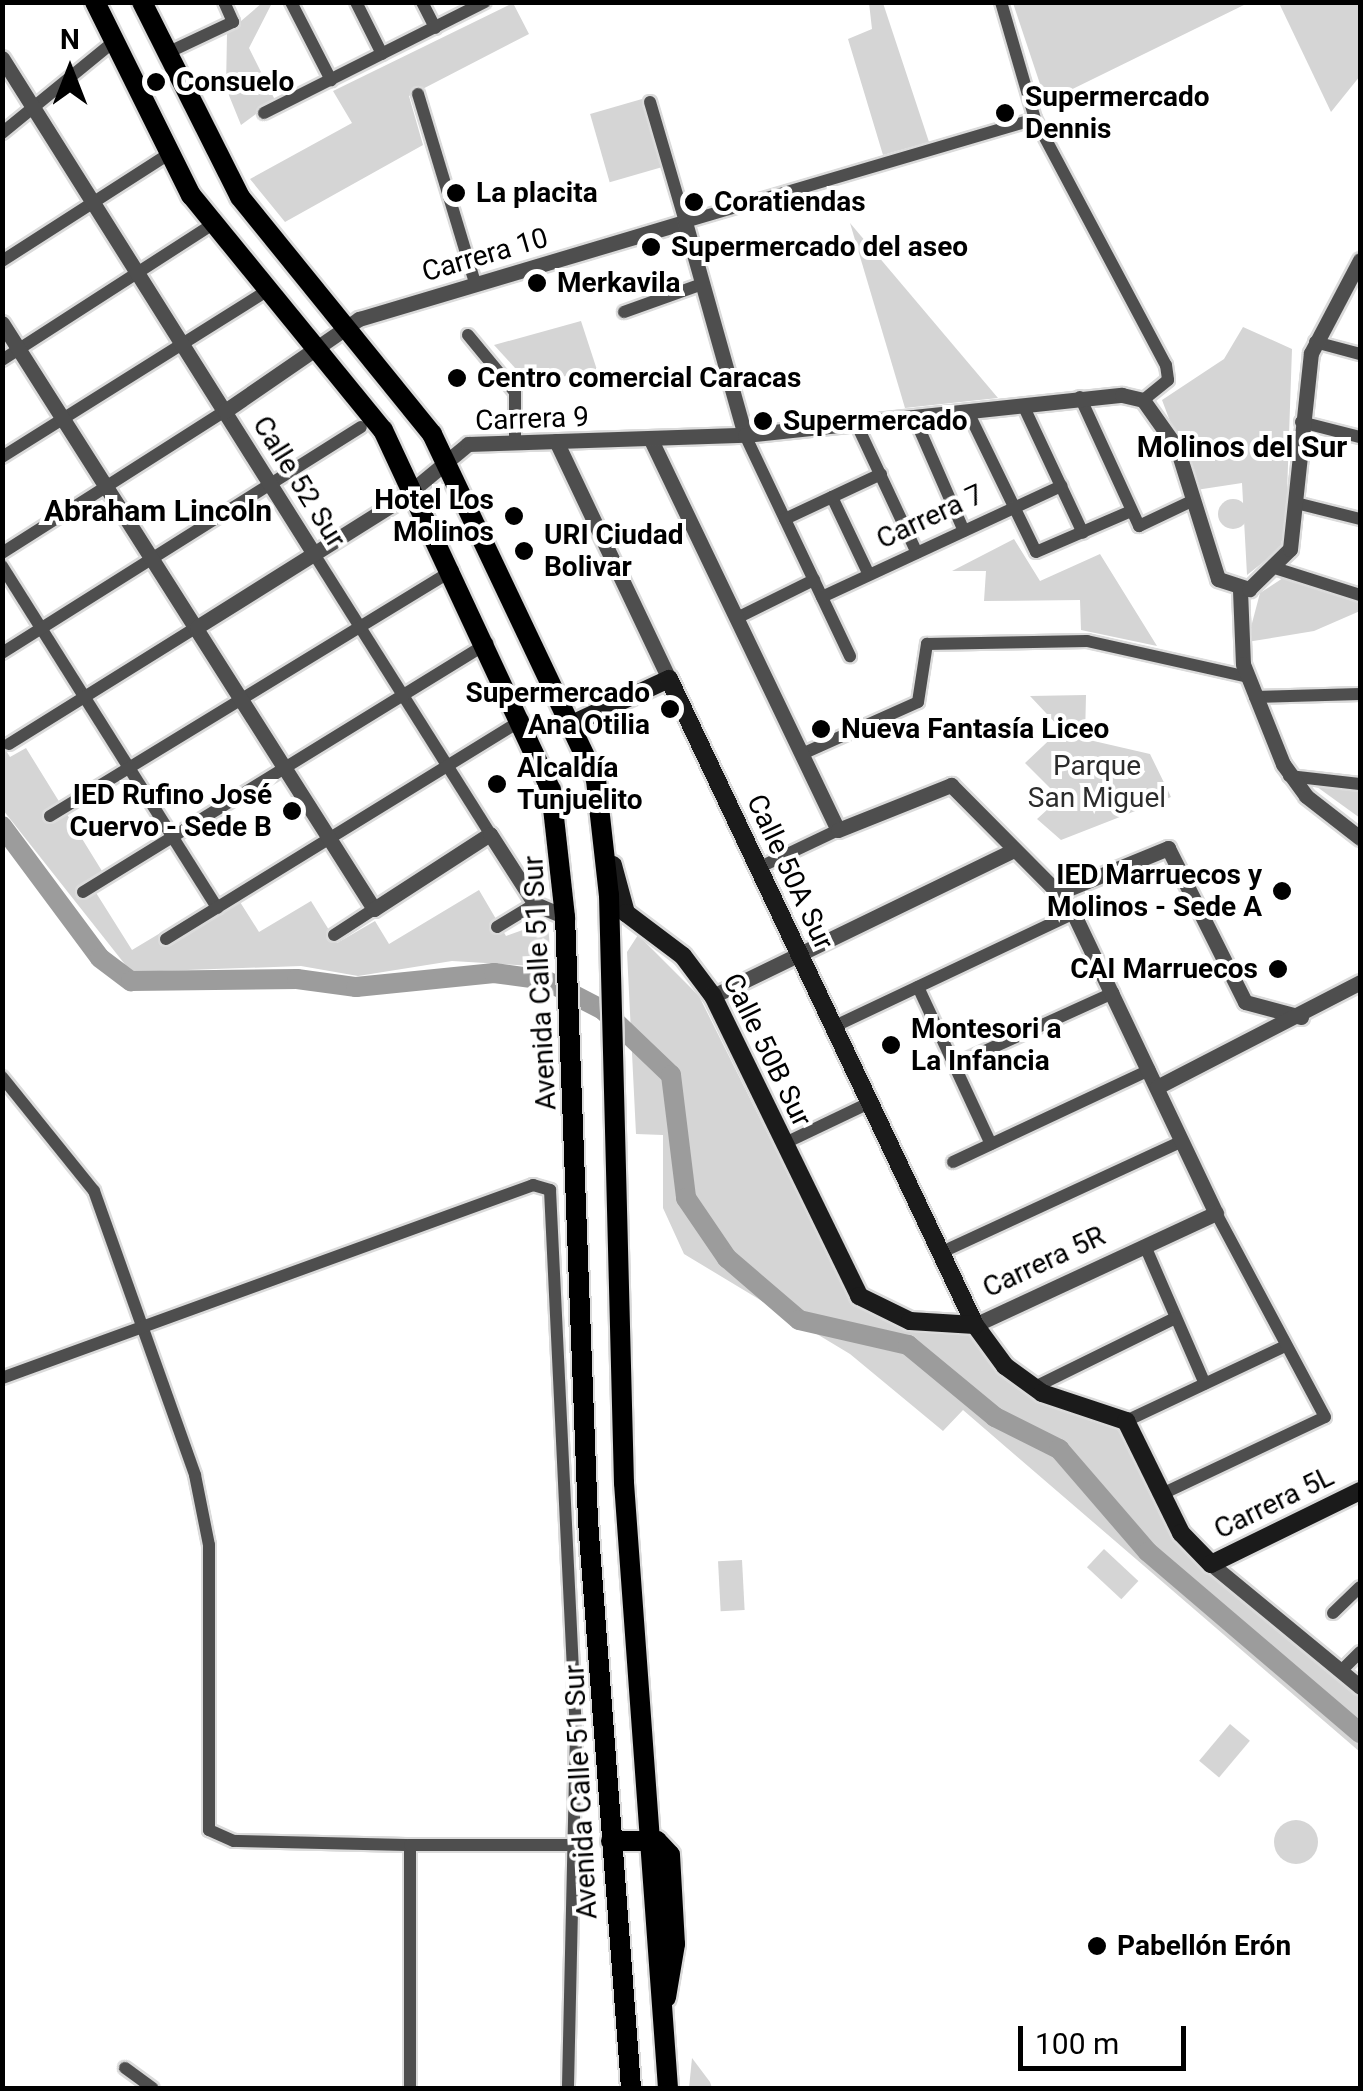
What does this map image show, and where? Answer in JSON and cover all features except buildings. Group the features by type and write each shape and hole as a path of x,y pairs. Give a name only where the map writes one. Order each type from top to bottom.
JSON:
{"main road":[{"name":"Avenida Calle 51 Sur","path":"95,2 167,155 213,224 382,430 525,718 553,798 566,916 588,1522 630,2088"},
{"path":"142,2 240,197 346,328 445,460 572,724 602,811 611,985 624,1483 650,1840"},
{"path":"572,724 669,679"},
{"name":"Calle 50A Sur","path":"669,679 974,1325 1033,1388"},
{"name":"Calle 50B Sur","path":"602,811 624,910 683,956 713,996 846,1278"},
{"name":"Carrera 5R","path":"846,1278 895,1317 974,1325"},
{"path":"1033,1388 1126,1422 1181,1533 1212,1564"},
{"name":"Carrera 5L","path":"1212,1564 1360,1492"},
{"path":"611,1841 650,1840 667,1847 674,1956 660,2019 668,2088"}],"street":[{"path":"167,53 233,22 224,2"},
{"path":"290,2 331,80"},
{"path":"356,2 382,54"},
{"path":"422,2 435,28"},
{"path":"1001,2 1036,119 1166,365 1168,380 1143,400 1178,448 1211,567 1240,590 1248,678 1255,697 1290,776 1360,838"},
{"path":"264,113 484,3"},
{"path":"2,133 113,42"},
{"name":"Calle 52 Sur","path":"2,58 535,904"},
{"path":"418,94 475,283"},
{"path":"650,102 745,435 850,656"},
{"name":"Carrera 10","path":"2,553 319,351 346,328 475,283 1036,119"},
{"path":"2,261 167,155"},
{"path":"2,360 213,224"},
{"path":"1240,590 1278,570 1294,538 1301,422 1316,342 1358,269"},
{"path":"624,312 702,284"},
{"path":"2,457 266,290"},
{"path":"2,324 374,908"},
{"path":"468,335 515,392 516,441"},
{"path":"1316,342 1360,354"},
{"path":"1080,397 1139,526 1194,500"},
{"name":"Carrera 9","path":"9,744 413,490 468,444 652,442 969,414 1080,397 1143,400"},
{"path":"1022,405 1083,533"},
{"path":"969,414 1036,552 1131,511"},
{"path":"915,419 964,531"},
{"path":"1301,422 1360,437"},
{"path":"857,425 918,553"},
{"path":"2,653 361,427"},
{"name":"Calle 50A Sur","path":"556,442 669,679"},
{"path":"652,442 838,830"},
{"path":"785,520 880,474"},
{"name":"Carrera 7","path":"822,597 1061,486"},
{"path":"832,497 869,575"},
{"path":"1296,503 1360,519"},
{"path":"2,566 216,908"},
{"path":"50,816 452,570"},
{"path":"1278,570 1360,595"},
{"path":"736,618 814,580"},
{"path":"802,754 922,699 924,646 1086,641 1248,678"},
{"path":"83,892 488,642"},
{"path":"1255,697 1360,694"},
{"path":"166,939 525,718"},
{"path":"1290,776 1360,784"},
{"path":"758,868 944,784 1076,912 1280,1348 1325,1417 1162,1494"},
{"path":"334,935 490,834"},
{"path":"1058,893 1168,848 1245,1002 1301,1016"},
{"path":"713,996 1014,850"},
{"path":"497,927 535,904 566,916"},
{"path":"834,1028 1076,912"},
{"path":"1157,1087 1301,1016 1360,982"},
{"path":"918,988 990,1144"},
{"path":"954,1065 1113,993"},
{"path":"953,1162 1149,1070"},
{"path":"2,1078 94,1191 195,1475 210,1546 209,1830 234,1842 567,1845"},
{"path":"783,1144 870,1103"},
{"path":"940,1252 1182,1141"},
{"path":"2,1378 533,1185 550,1190 576,1733 567,1845 568,2088"},
{"name":"Carrera 5R","path":"974,1325 1216,1213"},
{"path":"1144,1246 1205,1384"},
{"path":"1033,1388 1176,1318"},
{"path":"1126,1422 1280,1348"},
{"path":"1212,1564 1360,1688"},
{"path":"1333,1612 1360,1587"},
{"path":"1342,1670 1360,1652"},
{"path":"410,1845 410,2088"},
{"path":"125,2068 152,2088"}],"green space":[{"path":"262,3 272,3 249,48 275,100 241,125 226,88 227,33"},
{"path":"513,3 529,34 409,96 423,145 285,222 250,179 352,123 333,91"},
{"path":"869,3 883,3 929,142 883,155 848,39 872,29"},
{"path":"1013,3 1109,4 1248,3 1046,102"},
{"path":"1279,3 1360,3 1360,76 1331,112"},
{"path":"642,99 662,167 610,182 590,114"},
{"path":"850,223 998,398 905,408"},
{"path":"581,321 598,373 526,380 494,345"},
{"path":"1243,327 1292,349 1286,523 1280,549 1247,575 1242,483 1196,490 1162,400 1224,359"},
{"path":"1233,499 1247,508 1248,514 1239,528 1233,529 1219,520 1218,514 1227,500"},
{"path":"1014,539 1040,581 1100,554 1157,646 1081,630 1080,600 984,601 986,571 952,571"},
{"path":"1283,578 1360,601 1360,611 1314,631 1247,642 1260,593"},
{"name":"Parque San Miguel","path":"1086,695 1085,739 1150,754 1171,797 1061,840 1037,819 1060,798 1025,763 1061,729 1030,696"},
{"path":"2,744 10,757 26,748 102,871 88,880 132,950 167,929 175,941 240,902 259,932 311,901 337,943 375,921 389,944 479,890 506,936 548,921 551,967 452,961 358,976 301,966 131,972 3,810"},
{"path":"1313,784 1360,790 1360,818"},
{"path":"638,935 699,996 852,1303 905,1327 965,1329 986,1353 1123,1428 1165,1516 1360,1696 1360,1752 963,1410 943,1431 850,1354 684,1254 663,1208 663,1135 636,1134 627,952"},
{"path":"1104,1549 1138,1581 1121,1599 1087,1567"},
{"path":"742,1560 745,1610 721,1611 718,1561"},
{"path":"1230,1724 1250,1741 1219,1777 1199,1761"},
{"path":"1296,1820 1311,1827 1318,1842 1311,1857 1296,1864 1281,1857 1274,1842 1281,1827"},
{"path":"692,2058 710,2082 712,2088 689,2088"}],"waterway":[{"path":"2,826 100,958 131,981 297,979 356,987 494,973 545,980 603,1010 671,1075 686,1198 727,1258 799,1320 908,1345 995,1417 1059,1449 1148,1552 1360,1733"}],"place":[{"name":"Consuelo","path":"156,82"},
{"name":"Supermercado Dennis","path":"1005,113"},
{"name":"La placita","path":"456,193"},
{"name":"Coratiendas","path":"694,202"},
{"name":"Supermercado del aseo","path":"651,247"},
{"name":"Merkavila","path":"537,283"},
{"name":"Centro comercial Caracas","path":"457,378"},
{"name":"Supermercado","path":"763,421"},
{"name":"Hotel Los Molinos","path":"514,516"},
{"name":"URI Ciudad Bolivar","path":"524,551"},
{"name":"Supermercado Ana Otilia","path":"670,709"},
{"name":"Nueva Fantasía Liceo","path":"821,729"},
{"name":"Alcaldía Tunjuelito","path":"497,784"},
{"name":"IED Rufino José Cuervo - Sede B","path":"292,811"},
{"name":"IED Marruecos y Molinos - Sede A","path":"1282,891"},
{"name":"CAI Marruecos","path":"1278,969"},
{"name":"Montesori a La Infancia","path":"891,1045"},
{"name":"Pabellón Erón","path":"1097,1946"}],"district":[{"name":"Molinos del Sur","path":"1242,447"},
{"name":"Abraham Lincoln","path":"158,511"}]}
